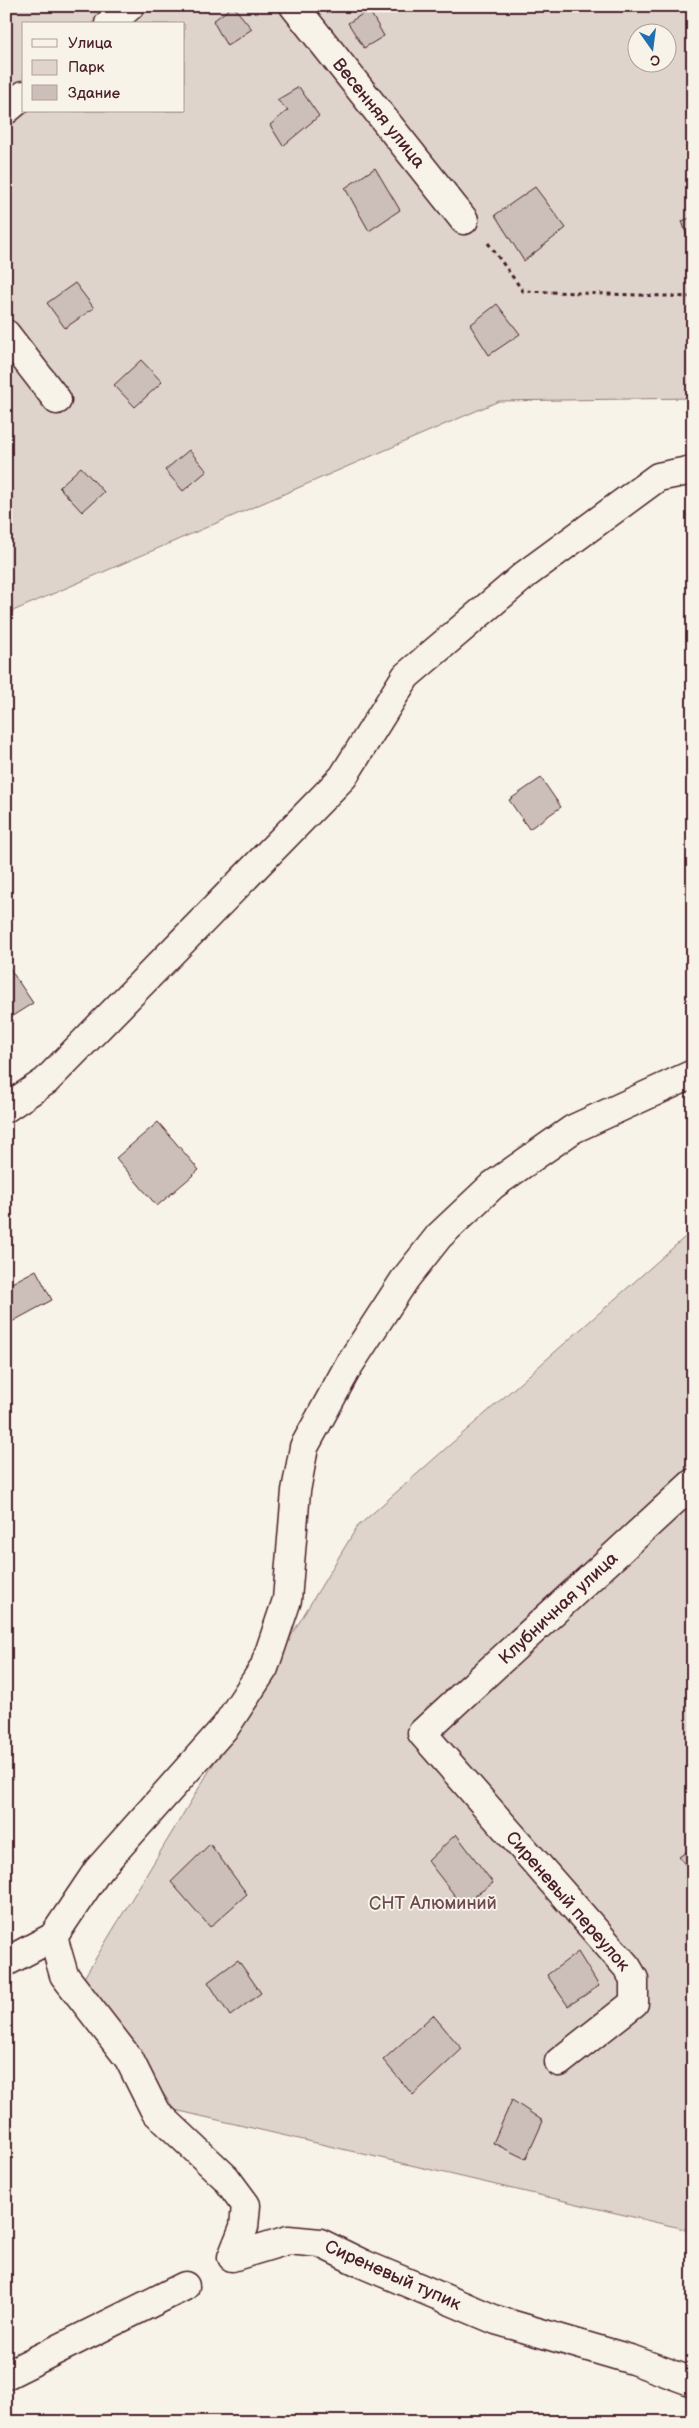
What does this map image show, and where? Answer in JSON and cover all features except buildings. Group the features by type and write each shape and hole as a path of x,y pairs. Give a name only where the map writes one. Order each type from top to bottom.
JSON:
{"street":[{"path":"111,22 130,6"},
{"name":"Весенняя улица","path":"294,6 464,220"},
{"path":"6,110 22,97"},
{"path":"6,334 57,400"},
{"path":"6,1108 46,1081 343,777 406,676 526,574 658,477 693,470"},
{"path":"6,1962 54,1937 98,1870 226,1726 264,1668 288,1600 296,1491 304,1447 349,1364 406,1279 439,1236 492,1185 573,1130 693,1074"},
{"name":"Клубничная улица","path":"422,1733 693,1483"},
{"name":"Сиреневый переулок","path":"422,1733 628,1967 634,1979 634,2003 559,2062"},
{"name":"Сиреневый тупик","path":"54,1937 64,1975 128,2059 155,2111 226,2178 246,2205 244,2227 232,2257 288,2240 320,2242 363,2264 496,2320 632,2360 693,2382"},
{"path":"6,2375 185,2286"}],"path":[{"path":"464,220 488,244 524,291 693,297"}],"green space":[{"path":"6,6 693,6 693,398 499,401 6,614"},
{"name":"СНТ Алюминий","path":"693,1230 693,2231 175,2110 82,1981 357,1527"}]}
